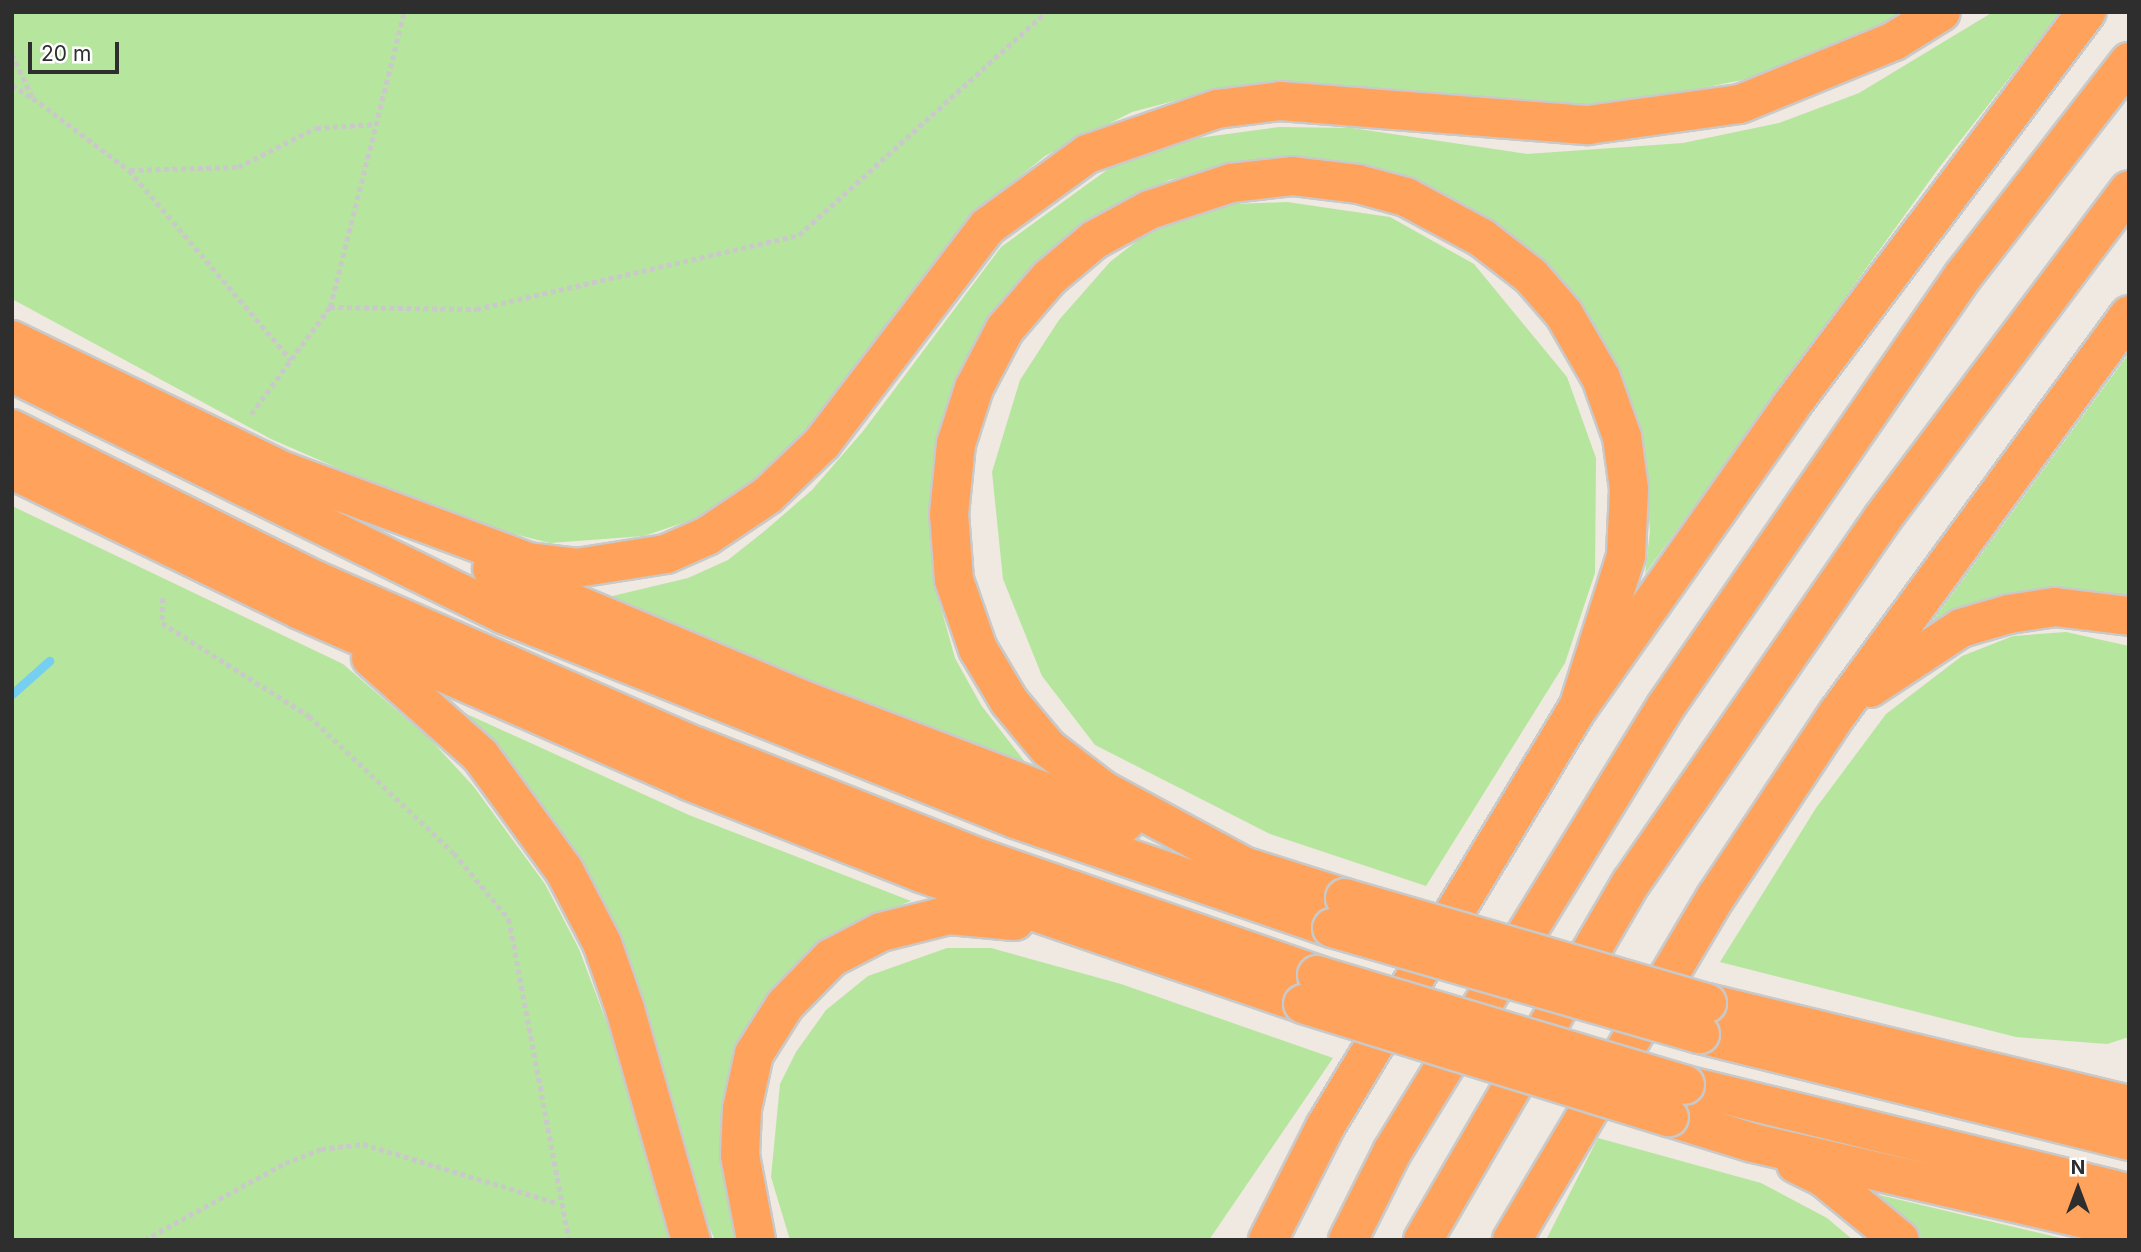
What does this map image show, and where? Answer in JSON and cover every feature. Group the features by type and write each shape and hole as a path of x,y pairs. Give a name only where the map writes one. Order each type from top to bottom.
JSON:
{"highway":[{"path":"284,471 529,562 577,568 666,554 707,536 768,495 822,443 987,227 1087,154 1217,109 1280,101 1588,125 1713,108 1815,78 1941,12"},
{"path":"1268,1240 1325,1128 1578,708 1790,407 2087,12"},
{"path":"1348,1240 1392,1152 1666,706 1963,276 2129,62"},
{"path":"1339,913 1251,870 1103,790 1048,748 1009,701 978,649 954,580 949,514 956,443 974,388 1005,329 1049,278 1094,240 1149,210 1231,183 1292,176 1358,184 1406,197 1482,238 1556,305 1601,378 1622,437 1629,489 1626,556 1578,708"},
{"path":"1423,1240 1631,883 1882,519 2129,190"},
{"path":"1512,1240 1716,897 1838,713 2129,315"},
{"path":"12,340 551,596 811,704 1251,870"},
{"path":"12,373 503,614 1015,819 2129,1141"},
{"path":"12,429 315,580 686,742 1310,989 1677,1101 2129,1193"},
{"path":"12,470 300,610 688,781 1168,961"},
{"path":"1838,713 1961,628 2055,607 2129,616"},
{"path":"300,610 389,670 480,755 564,870 602,943 625,1009 691,1240"},
{"path":"756,1240 740,1155 754,1054 785,1005 831,958 881,932 949,915 1011,920 1168,961 1310,989"},
{"path":"1704,1018 1829,1031 2073,1081 2129,1077"},
{"path":"1829,1031 2129,1105"},
{"path":"1677,1101 1753,1143 1823,1177 1900,1240"},
{"path":"1241,1240 1325,1128"},
{"path":"1753,1143 2129,1229"}],"path":[{"path":"251,414 330,307 404,12"},
{"path":"330,307 476,309 799,235 1046,12"},
{"path":"12,54 33,98"},
{"path":"12,85 129,170 291,360"},
{"path":"129,170 238,167 316,128 376,124"},
{"path":"163,598 162,623 309,716 454,853 509,919 557,1203 569,1240"},
{"path":"144,1240 285,1164 320,1149 363,1144 557,1203"}],"green space":[{"path":"12,12 1907,12 1772,74 1633,102 1568,106 1289,84 1204,93 1132,112 1045,156 977,211 789,452 747,488 709,514 644,536 550,543 457,520 271,439 12,299"},
{"path":"1993,12 2061,12 1938,169 1645,574 1650,531 1641,435 1605,343 1581,308 1488,222 1435,189 1383,173 1234,166 1169,180 1111,208 1057,248 1013,289 975,342 947,416 931,481 939,601 955,658 981,705 1035,775 604,598 688,578 728,560 767,529 812,490 864,430 1001,247 1111,167 1198,138 1279,127 1352,128 1527,154 1683,143 1779,123 1859,93"},
{"path":"1287,202 1390,217 1474,264 1567,377 1596,458 1595,573 1565,663 1426,886 1270,834 1095,745 1042,676 1003,579 992,472 1020,380 1059,320 1110,262 1152,229 1234,204"},
{"path":"2129,353 2129,596 2056,589 1967,607 1931,623"},
{"path":"12,506 343,664 430,739 474,787 545,884 579,949 623,1066 672,1240 12,1240"},
{"path":"2066,632 2129,646 2129,1037 2107,1044 2016,1037 1720,962 1816,808 1886,714 1962,656 2013,636"},
{"path":"458,710 689,815 911,901 850,925 819,949 730,1086 721,1134 736,1240 715,1240 711,1231 570,846 521,776"},
{"path":"947,948 991,948 1121,984 1333,1058 1209,1240 790,1240 771,1177 780,1084 796,1052 826,1010 868,976"},
{"path":"1598,1138 1761,1183 1827,1218 1853,1240 1546,1240"},
{"path":"1875,1194 2069,1240 1924,1240"}],"waterway":[{"path":"12,694 49,661"}]}
